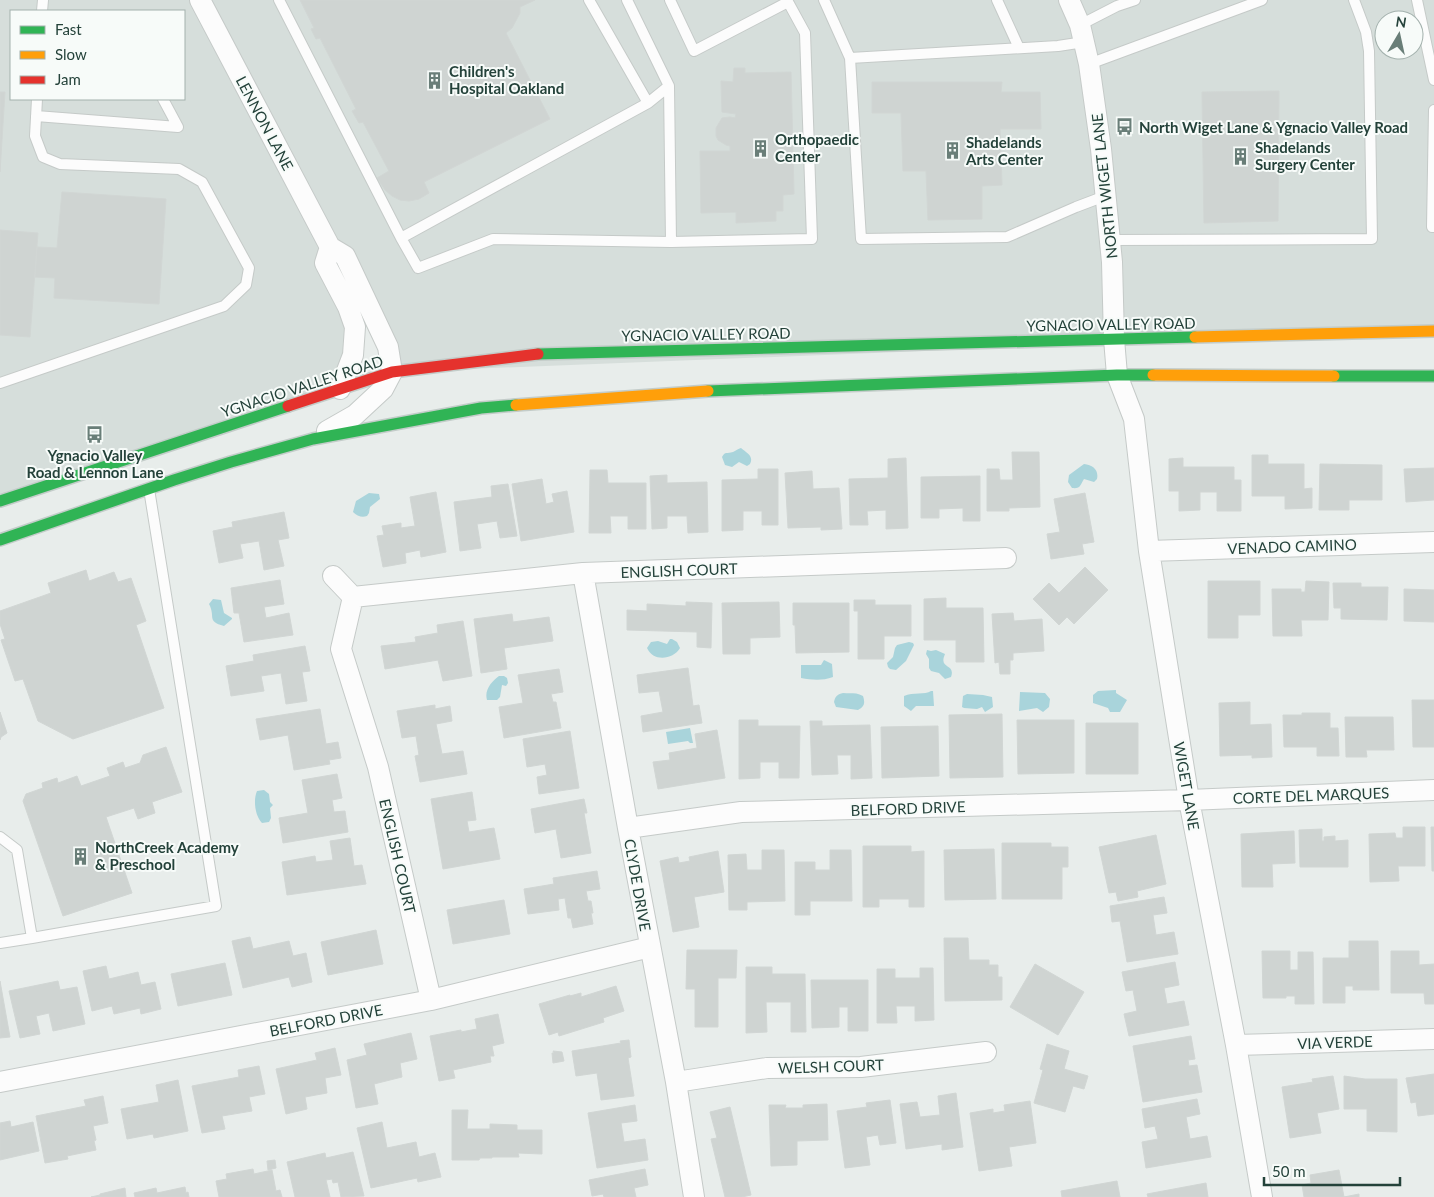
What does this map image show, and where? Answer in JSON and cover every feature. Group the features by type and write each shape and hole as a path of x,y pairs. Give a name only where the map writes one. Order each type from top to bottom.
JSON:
{"highway":[{"name":"YGNACIO VALLEY ROAD","path":"0,501 392,372 543,353 1434,331"},
{"path":"0,540 149,488 313,439 482,408 695,392 1117,375 1434,376"}],"street":[{"name":"LENNON LANE","path":"200,0 330,246 345,256 388,347 392,372"},
{"name":"NORTH WIGET LANE","path":"1069,0 1082,34 1089,64 1101,149 1112,262 1117,375"},
{"path":"330,246 325,263 348,308 355,327 353,356 340,389"},
{"path":"313,439 355,415 383,389 392,372"},
{"name":"WIGET LANE","path":"1117,375 1134,419 1149,550 1189,800 1236,1045 1262,1197"},
{"name":"VENADO CAMINO","path":"1149,550 1434,542"},
{"name":"ENGLISH COURT","path":"431,1000 378,767 341,649 353,597 583,574 1006,558"},
{"name":"CLYDE DRIVE","path":"583,574 676,1082 694,1197"},
{"path":"333,576 353,597"},
{"name":"CORTE DEL MARQUES","path":"1189,800 1434,790"},
{"name":"BELFORD DRIVE","path":"628,828 742,812 1189,800"},
{"name":"BELFORD DRIVE","path":"0,1082 431,1000 650,947"},
{"name":"VIA VERDE","path":"1236,1045 1434,1039"},
{"name":"WELSH COURT","path":"676,1082 767,1068 861,1067 986,1052"}],"lane":[{"path":"279,0 418,268 493,239 671,242 812,239 805,33 788,1 694,51 670,0"},
{"path":"589,0 648,103"},
{"path":"627,0 670,86 671,242"},
{"path":"824,0 850,58 861,239 1007,237 1106,196"},
{"path":"997,0 1019,48"},
{"path":"850,58 1058,46 1082,34 1117,6 1135,0"},
{"path":"1089,64 1262,0"},
{"path":"1110,240 1372,239 1369,51 1366,32 1354,0"},
{"path":"1417,0 1434,80"},
{"path":"401,238 648,103 670,86"},
{"path":"0,383 224,306 246,285 249,268 202,182 179,169 60,164 43,157 35,136 37,100"},
{"path":"36,116 178,127 164,100"},
{"path":"1434,110 1432,227 1434,227"},
{"path":"0,943 216,906 149,488"},
{"path":"0,837 17,850 32,938"}],"shaded area":[{"path":"0,0 1434,0 1434,331 392,372 330,247 348,307 340,389 0,501"}],"water":[{"path":"741,448 748,453 751,459 750,464 747,466 739,462 732,467 725,465 722,457 724,454"},
{"path":"1084,464 1095,468 1097,479 1094,482 1084,479 1079,487 1072,488 1068,482 1069,475"},
{"path":"369,493 379,494 380,499 370,507 367,516 358,516 353,512 356,501"},
{"path":"213,599 221,600 224,613 232,618 224,626 213,620 209,604"},
{"path":"670,639 677,642 680,648 668,657 654,656 647,648 651,642 658,641 667,644"},
{"path":"909,642 914,645 906,661 896,670 890,669 887,663 893,657 897,645"},
{"path":"927,650 936,650 945,654 943,659 945,665 951,670 951,677 945,679 939,673 931,671 926,654"},
{"path":"824,660 832,664 833,677 817,680 801,678 801,665 821,665"},
{"path":"499,676 507,678 508,683 506,686 502,685 500,697 497,700 487,700 486,696 491,683"},
{"path":"1116,690 1116,693 1127,700 1120,712 1110,712 1108,708 1093,703 1093,695 1098,691"},
{"path":"933,691 934,706 916,706 911,711 904,706 904,696"},
{"path":"1020,692 1045,693 1050,699 1049,707 1043,712 1037,708 1019,711"},
{"path":"843,693 863,696 863,706 858,710 836,707 835,698"},
{"path":"967,694 992,697 993,707 985,712 982,707 977,709 962,707 963,696"},
{"path":"690,728 693,743 688,741 668,744 666,732"},
{"path":"264,790 269,794 270,802 273,805 270,808 271,818 269,822 262,823 256,812 255,799 257,791"}],"building":[{"name":"Children's Hospital Oakland","path":"300,0 535,0 520,7 520,13 512,28 506,33 550,119 424,182 429,193 419,199 400,200 385,190 377,178 389,171 363,122 359,123 352,111 356,109 320,38 316,39 311,29 314,28"},
{"name":"Orthopaedic Center","path":"734,68 745,68 745,73 791,72 794,194 783,195 783,211 776,211 776,221 736,223 736,212 701,213 700,151 730,151 730,146 718,140 716,128 722,118 735,118 736,114 722,112 721,81 733,82"},
{"name":"Shadelands Arts Center","path":"872,82 1002,82 1001,92 1040,92 1041,129 1000,129 1002,185 982,186 982,219 928,220 926,171 903,171 901,113 872,113"},
{"name":"Shadelands Surgery Center","path":"1279,91 1278,221 1204,223 1202,92"},
{"path":"0,92 5,92 0,172"},
{"path":"62,192 166,199 159,304 54,298 55,278 35,277 37,247 57,248"},
{"path":"0,230 38,233 30,337 0,335"},
{"path":"1012,452 1039,452 1040,507 1009,508 1009,511 987,511 987,469 999,469 1000,480 1013,480"},
{"path":"1252,455 1268,455 1268,464 1304,464 1304,489 1312,488 1312,508 1285,509 1285,496 1252,496"},
{"path":"906,458 908,528 886,529 886,510 867,511 868,525 850,525 849,479 888,478 888,459"},
{"path":"1183,458 1183,467 1234,467 1234,480 1241,480 1241,511 1217,511 1217,492 1200,492 1200,510 1179,511 1179,491 1169,491 1169,459"},
{"path":"1320,464 1382,465 1382,500 1349,500 1349,510 1319,510"},
{"path":"1434,468 1434,500 1406,502 1404,469"},
{"path":"758,469 778,469 778,525 762,525 762,511 743,511 743,530 722,531 722,480 758,479"},
{"path":"590,470 607,470 608,483 646,483 646,529 628,529 628,516 610,516 611,533 589,533"},
{"path":"812,471 813,489 839,488 842,529 821,530 821,527 788,528 785,473"},
{"path":"667,475 667,483 707,482 708,532 688,533 687,516 667,516 667,528 652,529 650,476"},
{"path":"980,476 980,521 963,521 963,508 939,509 939,518 921,518 921,477"},
{"path":"542,479 546,504 554,502 552,494 567,491 574,532 521,541 512,484"},
{"path":"508,484 517,536 500,538 497,521 477,524 481,548 460,551 454,502 492,497 491,486"},
{"path":"436,492 446,552 421,557 420,550 405,553 406,563 383,567 377,536 384,535 382,526 401,523 401,528 415,526 410,497"},
{"path":"1085,493 1094,542 1082,544 1084,554 1051,559 1047,534 1060,532 1054,499"},
{"path":"284,512 289,538 278,540 284,566 264,570 259,541 240,544 243,558 219,563 213,531 233,527 232,522"},
{"path":"1085,567 1108,590 1074,624 1067,617 1059,625 1033,599 1049,583 1059,593"},
{"path":"86,570 89,581 114,572 118,582 131,578 146,621 136,625 164,708 73,739 38,721 23,679 15,681 1,640 5,639 0,624 0,611 51,593 48,583"},
{"path":"280,580 284,604 264,607 266,618 289,613 293,635 244,642 239,613 234,613 231,588"},
{"path":"1208,581 1260,581 1260,615 1238,615 1238,638 1208,638"},
{"path":"1306,581 1329,582 1328,620 1301,620 1302,636 1273,636 1272,589 1301,589 1301,592 1305,592"},
{"path":"1333,583 1361,583 1361,587 1388,587 1387,620 1341,619 1341,608 1334,608"},
{"path":"1404,589 1434,590 1434,622 1404,621"},
{"path":"946,598 946,608 983,608 984,662 956,662 956,640 924,640 924,599"},
{"path":"854,600 875,600 875,605 911,605 911,636 884,636 884,659 858,659 858,611 854,611"},
{"path":"686,602 712,603 711,648 697,647 697,632 627,630 627,610 647,611 647,604 686,606"},
{"path":"779,602 780,637 750,638 750,654 723,654 722,603"},
{"path":"793,603 849,603 849,652 796,653"},
{"path":"1013,613 1014,621 1042,619 1044,651 1013,653 1013,660 1010,660 1010,674 1000,674 999,662 995,663 992,614"},
{"path":"512,614 513,622 549,617 553,641 504,648 507,669 481,673 474,619"},
{"path":"463,621 472,676 443,681 438,660 385,669 381,646 416,642 415,637 438,633 437,625"},
{"path":"305,646 310,671 302,672 307,701 286,704 281,673 261,676 264,691 231,696 226,666 254,661 253,655"},
{"path":"688,668 693,706 699,705 702,723 643,732 641,716 663,712 659,691 639,693 637,675"},
{"path":"559,669 563,692 551,694 553,702 556,702 561,728 504,738 499,707 523,703 518,675"},
{"path":"1412,700 1434,700 1434,747 1413,747"},
{"path":"1250,702 1250,725 1271,724 1272,757 1252,758 1252,755 1220,756 1219,703"},
{"path":"435,705 435,709 450,706 452,721 436,724 442,754 463,751 467,774 420,782 415,756 419,755 416,736 402,738 397,711"},
{"path":"320,709 326,744 338,742 341,758 329,760 330,764 294,770 288,735 260,740 256,719"},
{"path":"0,712 7,733 0,740"},
{"path":"1302,713 1330,713 1330,728 1338,728 1339,756 1317,756 1317,747 1284,747 1283,715 1302,715"},
{"path":"1002,714 1003,777 950,778 949,715"},
{"path":"1345,717 1393,717 1394,750 1366,750 1367,757 1346,757"},
{"path":"739,720 758,720 758,726 800,726 799,778 779,778 779,762 760,762 760,778 739,779"},
{"path":"1017,720 1074,720 1074,773 1018,774"},
{"path":"810,721 822,721 822,726 870,725 872,778 851,779 851,755 837,755 838,774 812,775"},
{"path":"1086,723 1138,723 1138,774 1086,774"},
{"path":"938,726 939,776 882,778 881,727"},
{"path":"717,730 725,778 658,789 653,762 670,760 669,753 697,748 695,734"},
{"path":"570,731 579,788 539,794 537,777 547,775 545,764 527,767 523,739"},
{"name":"NorthCreek Academy & Preschool","path":"166,747 182,792 152,802 155,813 138,819 134,808 106,817 132,893 63,916 23,801 26,794 43,788 42,783 57,778 58,783 77,776 81,786 110,776 107,768 123,762 125,768 140,763 143,755"},
{"path":"337,774 342,798 332,800 334,812 345,811 348,832 283,843 279,818 308,813 302,780"},
{"path":"472,792 476,820 467,821 469,832 494,828 500,859 443,869 431,799"},
{"path":"584,799 587,813 584,813 591,853 561,858 556,829 535,833 531,809"},
{"path":"1403,827 1425,827 1425,866 1398,866 1399,881 1370,882 1369,834 1395,833 1396,838 1403,838"},
{"path":"1431,827 1434,827 1434,871 1432,871"},
{"path":"1322,829 1322,841 1324,841 1324,837 1335,836 1335,841 1348,840 1348,867 1300,867 1299,830"},
{"path":"1294,831 1295,863 1272,864 1273,887 1242,887 1241,834"},
{"path":"1156,835 1166,884 1137,891 1138,897 1118,901 1116,892 1109,893 1099,847"},
{"path":"350,838 354,866 362,865 366,884 287,895 282,862 315,856 316,862 333,860 330,841"},
{"path":"1002,843 1051,843 1051,847 1068,847 1068,867 1062,867 1062,899 1002,899"},
{"path":"863,846 911,846 911,852 924,851 924,907 909,907 909,899 879,899 879,907 863,907"},
{"path":"994,849 996,899 945,900 944,850"},
{"path":"762,850 784,850 785,901 747,902 747,910 729,910 728,855 746,854 747,870 762,870"},
{"path":"830,850 851,850 852,901 810,901 810,915 795,915 795,862 815,862 815,870 830,870"},
{"path":"718,851 724,892 694,897 699,927 673,932 660,861 678,857 679,863 690,861 689,857"},
{"path":"597,871 600,889 586,891 588,901 591,901 593,924 573,928 571,918 568,918 565,898 558,899 559,910 528,914 524,889 554,884 553,878"},
{"path":"1164,897 1167,913 1153,915 1156,935 1174,932 1178,954 1127,962 1120,921 1112,922 1110,906"},
{"path":"504,900 510,934 453,944 447,910"},
{"path":"376,930 383,964 328,975 321,942"},
{"path":"250,937 253,949 289,941 293,956 306,953 312,982 292,987 289,977 243,988 232,941"},
{"path":"944,938 968,938 969,960 989,960 989,965 998,965 998,977 1002,977 1002,1000 945,1001"},
{"path":"1349,941 1378,941 1379,990 1353,990 1353,986 1345,986 1345,1003 1323,1003 1323,958 1349,958"},
{"path":"687,950 737,950 736,978 718,978 718,1027 695,1027 695,989 686,989"},
{"path":"1262,951 1290,951 1290,970 1298,970 1298,952 1313,952 1314,1004 1295,1004 1295,996 1263,998"},
{"path":"1391,951 1419,951 1419,965 1434,964 1434,1004 1425,1004 1424,993 1391,993"},
{"path":"1175,962 1179,985 1164,988 1167,1004 1184,1001 1189,1025 1129,1036 1124,1014 1137,1011 1133,990 1126,991 1122,972"},
{"path":"225,963 232,995 178,1006 171,974"},
{"path":"1035,964 1084,992 1058,1035 1010,1007"},
{"path":"106,966 109,979 138,972 141,985 155,982 161,1009 141,1014 140,1008 114,1014 112,1006 92,1011 83,971"},
{"path":"746,967 772,967 772,974 805,974 806,1032 791,1032 791,1002 766,1002 767,1032 746,1033"},
{"path":"920,968 933,968 934,1020 915,1021 915,1006 896,1006 897,1023 877,1023 877,969 895,969 895,978 920,978"},
{"path":"811,980 868,980 868,1031 848,1031 848,1007 839,1007 839,1027 812,1028"},
{"path":"0,981 10,1037 0,1038"},
{"path":"58,981 60,990 77,987 85,1024 53,1031 49,1013 36,1016 40,1034 20,1038 9,991"},
{"path":"616,986 624,1011 603,1018 604,1022 559,1036 558,1032 549,1035 539,1004 581,993 581,997"},
{"path":"498,1014 504,1043 492,1046 494,1056 490,1056 491,1062 453,1070 455,1078 439,1081 430,1036 477,1029 475,1019"},
{"path":"411,1033 417,1059 400,1063 402,1077 374,1084 378,1104 356,1108 347,1060 367,1055 364,1044"},
{"path":"1191,1036 1195,1059 1188,1060 1189,1066 1197,1065 1202,1092 1143,1102 1133,1046"},
{"path":"629,1040 631,1057 628,1058 634,1096 601,1100 597,1073 576,1076 572,1051"},
{"path":"1047,1044 1069,1051 1064,1069 1088,1076 1084,1089 1073,1086 1065,1112 1034,1103 1043,1070 1040,1069"},
{"path":"335,1048 341,1075 325,1078 327,1093 305,1097 307,1109 286,1114 276,1069 317,1060 315,1053"},
{"path":"553,1051 562,1052 564,1061 553,1063"},
{"path":"259,1066 265,1094 249,1097 252,1111 222,1116 225,1129 202,1133 192,1086 239,1077 238,1070"},
{"path":"1434,1074 1434,1114 1418,1116 1416,1102 1411,1103 1406,1078"},
{"path":"1333,1076 1339,1109 1317,1113 1321,1133 1290,1138 1282,1087 1313,1082 1312,1079"},
{"path":"1344,1076 1365,1079 1397,1079 1397,1132 1367,1131 1367,1109 1344,1109"},
{"path":"178,1080 188,1131 154,1138 153,1134 127,1139 121,1109 159,1102 156,1085"},
{"path":"956,1093 963,1147 942,1150 942,1144 906,1149 900,1104 917,1102 920,1117 940,1115 938,1096"},
{"path":"103,1096 108,1123 93,1126 96,1150 67,1156 68,1159 45,1163 36,1116 86,1106 84,1100"},
{"path":"1197,1099 1200,1114 1186,1117 1190,1139 1207,1136 1211,1157 1146,1168 1142,1142 1158,1139 1155,1126 1145,1128 1142,1109"},
{"path":"890,1100 896,1143 880,1145 878,1135 866,1137 870,1165 845,1168 837,1111 867,1107 866,1103"},
{"path":"1030,1101 1036,1143 1009,1147 1012,1166 979,1171 970,1113 993,1109 993,1113 1005,1111 1004,1105"},
{"path":"827,1104 828,1140 797,1141 797,1165 771,1166 769,1105 786,1105 785,1108 803,1108 803,1105"},
{"path":"635,1105 637,1121 621,1123 624,1142 645,1139 648,1160 597,1168 588,1113"},
{"path":"730,1107 751,1195 742,1197 725,1197 711,1139 717,1138 710,1112"},
{"path":"452,1110 468,1110 467,1129 490,1129 490,1124 517,1125 517,1130 542,1130 542,1154 518,1153 519,1157 452,1160"},
{"path":"10,1121 11,1127 33,1122 39,1151 0,1160 0,1123"},
{"path":"382,1122 387,1148 416,1142 419,1157 435,1153 441,1177 418,1182 417,1178 371,1188 357,1128"},
{"path":"353,1152 364,1196 341,1197 338,1182 333,1183 332,1179 326,1180 330,1197 295,1197 287,1162 325,1153 326,1158"},
{"path":"275,1160 276,1168 268,1170 267,1161"},
{"path":"253,1169 254,1174 272,1170 276,1191 280,1190 282,1197 219,1197 216,1181 227,1179 226,1174"},
{"path":"645,1169 648,1185 634,1188 636,1197 604,1197 603,1194 592,1196 589,1180"},
{"path":"1339,1170 1344,1197 1304,1197 1302,1185 1311,1183 1310,1175"},
{"path":"1117,1181 1120,1197 1062,1197 1061,1191"},
{"path":"1206,1183 1208,1197 1148,1197 1147,1194"},
{"path":"185,1187 189,1197 135,1197 134,1193 156,1188 157,1193"},
{"path":"125,1188 126,1197 91,1197 100,1194"},
{"path":"1359,1194 1359,1197 1344,1197"}],"traffic: fast":[{"path":"538,354 1195,337"},
{"path":"708,391 1153,375"},
{"path":"1334,376 1434,376"},
{"path":"0,540 174,480 313,439 481,408 516,405"},
{"path":"0,501 288,406"}],"traffic: slow":[{"path":"1195,337 1434,331"},
{"path":"1153,375 1334,376"},
{"path":"516,405 708,391"}],"traffic: jam":[{"path":"288,406 392,372 538,354"}],"place":[{"name":"Children's Hospital Oakland","path":"435,80"},
{"name":"North Wiget Lane & Ygnacio Valley Road","path":"1125,127"},
{"name":"Orthopaedic Center","path":"761,148"},
{"name":"Shadelands Arts Center","path":"952,151"},
{"name":"Shadelands Surgery Center","path":"1241,156"},
{"name":"Ygnacio Valley Road & Lennon Lane","path":"95,434"},
{"name":"NorthCreek Academy & Preschool","path":"81,856"}]}
